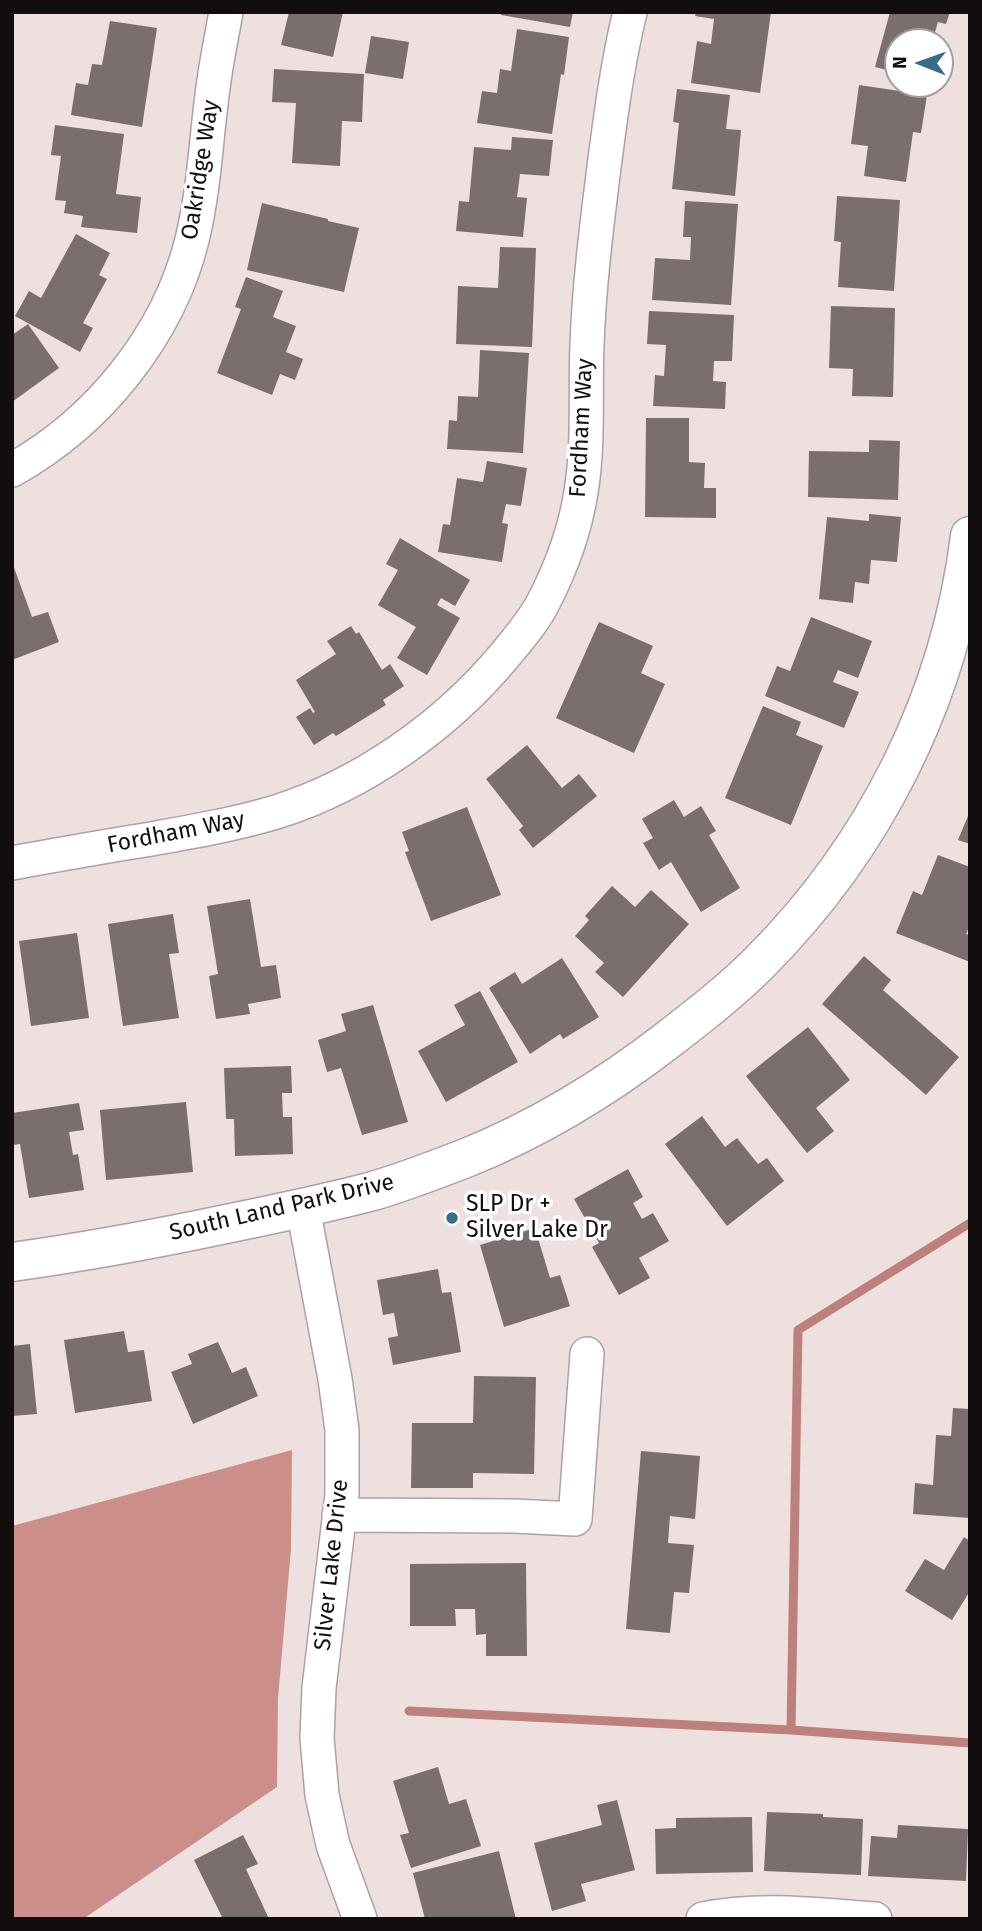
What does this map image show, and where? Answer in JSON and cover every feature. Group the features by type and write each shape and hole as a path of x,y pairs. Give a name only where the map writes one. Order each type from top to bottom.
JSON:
{"street":[{"name":"Oakridge Way","path":"12,470 53,444 93,410 128,370 147,342 177,285 192,242 202,191 214,81 226,12"},
{"name":"Fordham Way","path":"12,863 227,826 312,799 375,767 433,726 486,678 526,631 562,563 573,531 581,493 587,343 595,236 609,128 630,12"},
{"name":"South Land Park Drive","path":"12,1262 195,1231 375,1190 466,1158 509,1139 552,1117 634,1067 710,1008 788,933 835,875 876,814 906,759 934,691 952,632 970,536"},
{"name":"Silver Lake Drive","path":"303,1208 342,1430 342,1494 319,1688 317,1738 322,1796 333,1845 360,1919"},
{"path":"339,1515 575,1519 587,1354"},
{"path":"703,1919 751,1913 875,1919"}],"shaded area":[{"path":"292,1450 291,1549 278,1698 277,1787 83,1919 12,1919 12,1526"}],"building":[{"path":"289,12 343,12 333,57 281,45"},
{"path":"501,12 573,12 570,27 501,15"},
{"path":"696,12 771,12 760,93 691,83 697,41 711,44 714,19 695,16"},
{"path":"890,12 950,12 946,24 938,22 936,28 886,28"},
{"path":"110,21 157,28 142,127 71,115 76,83 88,85 92,64 102,65"},
{"path":"517,29 569,37 552,134 477,123 482,91 497,93 500,69 511,71"},
{"path":"884,34 884,69 875,67"},
{"path":"371,36 409,42 403,79 365,73"},
{"path":"274,69 364,74 362,122 342,121 340,166 292,163 296,103 272,102"},
{"path":"859,85 884,89 884,98 927,98 921,133 913,132 906,182 864,176 868,146 851,144"},
{"path":"677,89 730,95 726,129 741,130 735,196 672,189 679,123 673,122"},
{"path":"55,125 124,134 116,194 141,197 137,233 81,227 83,216 64,213 66,201 55,200 61,156 51,155"},
{"path":"512,137 553,140 549,176 520,174 517,197 527,198 523,237 456,231 459,201 469,202 474,147 511,150"},
{"path":"837,196 900,200 894,291 838,287 841,242 834,241"},
{"path":"685,201 738,204 731,305 652,300 655,258 690,260 691,237 683,237"},
{"path":"262,203 359,228 344,292 247,270"},
{"path":"76,234 110,253 99,275 107,279 83,323 93,328 80,352 15,316 29,291 41,298"},
{"path":"500,247 536,248 532,347 456,344 458,286 498,288"},
{"path":"246,277 283,291 273,317 296,326 286,352 303,359 295,380 280,374 272,395 217,373 241,309 235,307"},
{"path":"831,306 895,308 893,397 852,396 853,369 829,368"},
{"path":"649,311 734,315 732,361 714,361 713,381 726,382 725,409 653,406 655,375 664,376 666,345 647,344"},
{"path":"28,324 59,368 12,402 12,335"},
{"path":"480,350 529,353 523,453 447,449 449,420 457,421 458,396 478,397"},
{"path":"646,418 689,418 689,462 705,463 704,488 716,488 716,518 645,517"},
{"path":"869,440 900,441 898,500 808,497 809,451 869,452"},
{"path":"487,461 527,468 521,506 506,504 502,523 508,524 502,562 438,552 443,524 450,525 457,478 483,482"},
{"path":"869,514 901,517 897,562 871,560 869,584 855,582 853,603 819,599 827,517 869,521"},
{"path":"400,538 470,580 455,606 441,598 437,605 460,618 427,675 397,658 416,627 378,605 398,570 386,564"},
{"path":"12,562 32,617 48,612 59,642 12,660"},
{"path":"811,617 872,641 858,678 838,670 833,682 859,692 844,728 765,696 777,666 790,671"},
{"path":"599,622 653,646 641,673 665,684 634,753 556,718"},
{"path":"351,626 356,634 359,632 382,670 390,664 404,686 383,700 386,705 336,736 333,733 314,745 296,717 310,708 315,712 296,680 336,654 327,641"},
{"path":"763,706 801,722 796,735 823,746 791,825 725,798"},
{"path":"527,745 562,788 579,774 597,796 533,848 519,830 523,826 486,779"},
{"path":"674,800 684,817 701,806 716,831 709,835 740,888 701,912 671,862 659,870 643,843 653,838 642,819"},
{"path":"467,807 501,895 431,921 405,852 409,851 402,832"},
{"path":"970,811 970,844 958,840"},
{"path":"938,855 970,867 970,925 966,934 970,935 970,962 896,933 913,891 922,895"},
{"path":"612,886 635,907 651,890 689,924 623,997 595,972 604,963 575,936 589,920 585,916"},
{"path":"250,899 261,967 276,965 281,998 248,1004 250,1014 216,1019 209,976 218,974 207,906"},
{"path":"173,914 179,953 169,954 179,1018 123,1026 108,924"},
{"path":"77,933 89,1018 31,1026 19,941"},
{"path":"864,956 891,980 883,990 959,1057 926,1095 822,1004"},
{"path":"562,958 599,1017 563,1039 560,1034 530,1054 489,988 515,972 522,984"},
{"path":"480,991 518,1062 446,1102 418,1051 465,1025 454,1005"},
{"path":"373,1005 408,1122 362,1135 341,1068 327,1072 318,1040 346,1031 341,1014"},
{"path":"808,1027 850,1080 816,1108 834,1131 807,1153 746,1076"},
{"path":"291,1066 292,1093 282,1093 283,1117 292,1117 293,1154 235,1156 234,1119 226,1119 224,1068"},
{"path":"186,1102 193,1172 106,1180 100,1110"},
{"path":"79,1103 84,1130 69,1132 73,1155 78,1154 84,1190 29,1198 20,1144 13,1145 12,1113"},
{"path":"702,1116 725,1147 737,1138 758,1164 767,1158 784,1181 727,1226 665,1144"},
{"path":"628,1169 643,1197 633,1203 642,1219 653,1213 669,1241 639,1258 650,1278 619,1295 592,1247 599,1243 574,1199"},
{"path":"535,1228 550,1278 560,1275 570,1306 504,1327 480,1245"},
{"path":"438,1269 442,1293 451,1292 461,1352 393,1365 388,1338 398,1336 394,1313 383,1315 377,1280"},
{"path":"124,1331 128,1352 144,1350 152,1401 75,1413 64,1340"},
{"path":"218,1342 232,1373 246,1367 258,1396 193,1424 171,1372 192,1364 188,1354"},
{"path":"30,1344 37,1414 12,1416 12,1346"},
{"path":"474,1376 536,1377 534,1474 473,1473 473,1488 411,1488 412,1423 473,1423"},
{"path":"953,1408 970,1409 970,1518 913,1514 915,1483 933,1485 936,1435 951,1436"},
{"path":"641,1451 700,1456 695,1519 670,1516 668,1543 694,1545 689,1593 674,1592 670,1633 626,1629"},
{"path":"964,1537 970,1541 970,1591 952,1620 905,1591 925,1559 944,1570"},
{"path":"526,1563 527,1656 486,1656 486,1634 476,1635 475,1609 455,1609 456,1626 410,1626 410,1564"},
{"path":"438,1767 449,1804 466,1799 481,1846 411,1868 400,1835 409,1833 393,1781"},
{"path":"617,1800 635,1870 581,1884 586,1901 552,1911 534,1843 602,1825 597,1805"},
{"path":"767,1812 863,1819 861,1875 764,1871"},
{"path":"752,1817 753,1872 656,1874 655,1829 676,1828 676,1818"},
{"path":"898,1825 968,1829 966,1881 868,1876 871,1836 897,1838"},
{"path":"243,1835 258,1864 246,1869 269,1919 223,1919 194,1860"},
{"path":"499,1851 516,1919 425,1919 413,1873"}],"waterway":[{"path":"791,1730 798,1330 970,1223"},
{"path":"409,1711 791,1730 970,1743"}],"place":[{"name":"SLP Dr + Silver Lake Dr","path":"452,1218"}]}
